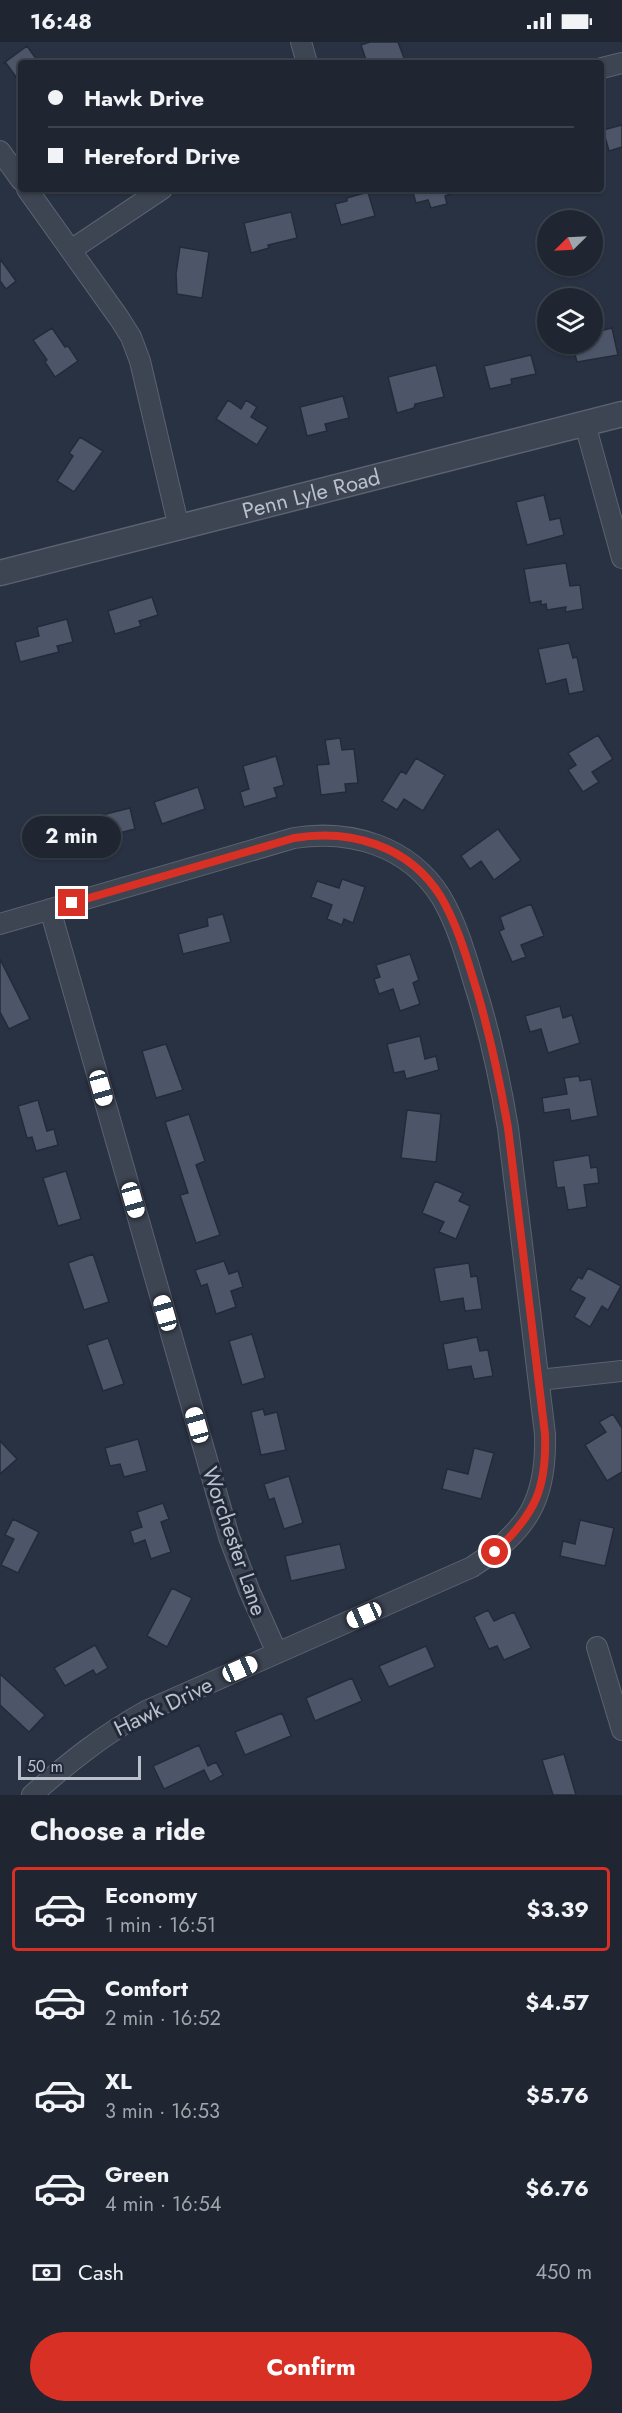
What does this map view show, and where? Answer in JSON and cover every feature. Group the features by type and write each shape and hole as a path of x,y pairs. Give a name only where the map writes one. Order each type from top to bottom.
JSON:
{"street":[{"path":"301,42 306,60"},
{"path":"604,68 622,63"},
{"path":"0,151 18,176"},
{"path":"29,192 131,337 140,361 179,528"},
{"path":"71,250 158,192"},
{"name":"Penn Lyle Road","path":"0,573 622,414"},
{"path":"585,424 622,558"},
{"name":"Hawk Drive","path":"0,924 294,838 315,834 339,835 386,848 424,876 440,895 450,914 484,1013 500,1078 545,1434 543,1474 539,1496 529,1515 495,1552 472,1567 165,1702 111,1731 78,1754 32,1795"},
{"name":"Worchester Lane","path":"50,909 229,1537 277,1653"},
{"path":"539,1380 622,1371"},
{"path":"597,1647 622,1730"}],"building":[{"path":"370,42 398,42 404,58 366,60 361,45"},
{"path":"27,46 37,60 18,60 18,80 4,63"},
{"path":"622,125 622,147 609,151 604,130"},
{"path":"368,192 375,216 341,225 335,204"},
{"path":"413,192 453,192 445,196 447,204 431,208 428,200 416,203"},
{"path":"291,212 297,238 268,245 269,248 251,253 244,223"},
{"path":"180,247 209,252 202,298 177,294 176,274"},
{"path":"0,259 16,281 6,289 0,281"},
{"path":"52,328 78,361 55,377 45,362 47,360 33,340"},
{"path":"612,328 618,355 577,362 575,354 603,354 603,330"},
{"path":"531,355 536,374 511,379 512,384 490,389 484,366"},
{"path":"436,365 444,397 415,404 414,408 397,413 388,377"},
{"path":"343,396 349,418 325,424 327,431 307,436 300,407"},
{"path":"228,400 241,409 246,400 257,407 251,417 268,427 257,445 216,419"},
{"path":"80,437 103,451 74,492 57,481 73,456 69,453"},
{"path":"544,495 550,520 560,518 564,535 527,545 516,502"},
{"path":"566,563 570,586 580,585 583,609 565,612 566,607 547,610 546,604 541,605 541,601 530,603 524,569"},
{"path":"152,597 158,615 139,621 141,626 115,634 108,611"},
{"path":"67,619 73,642 57,646 59,652 20,662 15,642 39,636 37,627"},
{"path":"569,643 573,658 577,657 584,691 569,694 566,679 546,684 538,649"},
{"path":"598,735 613,759 592,772 599,782 583,792 568,770 576,765 568,753"},
{"path":"340,738 342,750 354,749 358,783 345,784 346,792 321,795 317,765 329,764 325,740"},
{"path":"276,756 284,785 274,788 277,797 244,807 240,792 249,789 243,766"},
{"path":"416,758 445,775 423,811 404,799 397,810 382,801 401,771 406,774"},
{"path":"198,787 205,809 162,824 154,802"},
{"path":"130,808 135,829 88,841 82,820"},
{"path":"498,829 521,860 494,880 481,861 470,869 461,856"},
{"path":"342,879 365,887 353,923 344,919 342,925 327,919 332,905 311,897 317,881 339,888"},
{"path":"531,904 544,936 521,945 526,957 512,962 499,931 504,929 500,917"},
{"path":"223,914 231,942 183,954 178,934 208,926 207,918"},
{"path":"410,954 419,980 413,983 420,1004 400,1011 393,989 379,994 374,979 380,977 376,965"},
{"path":"0,959 30,1019 9,1029 0,1012"},
{"path":"560,1006 563,1018 572,1015 580,1043 548,1053 541,1029 530,1032 525,1016"},
{"path":"420,1036 425,1059 436,1056 439,1070 406,1079 404,1071 394,1073 387,1044"},
{"path":"166,1044 183,1090 156,1098 142,1051"},
{"path":"579,1076 580,1081 591,1079 598,1116 571,1121 569,1109 544,1113 542,1098 567,1094 564,1078"},
{"path":"38,1100 47,1131 54,1129 58,1145 36,1151 32,1137 27,1138 18,1106"},
{"path":"407,1110 441,1114 436,1162 401,1158"},
{"path":"189,1114 205,1161 196,1165 220,1235 196,1243 180,1195 188,1193 165,1122"},
{"path":"589,1155 591,1168 597,1167 599,1183 584,1185 587,1207 568,1210 564,1187 557,1188 553,1161"},
{"path":"66,1171 81,1219 58,1226 43,1178"},
{"path":"435,1181 463,1193 459,1201 470,1206 456,1239 439,1232 444,1222 422,1213"},
{"path":"93,1254 109,1302 84,1310 68,1263"},
{"path":"224,1261 229,1274 238,1271 243,1287 231,1291 236,1307 216,1314 207,1284 201,1286 195,1270"},
{"path":"469,1263 471,1277 477,1276 482,1309 465,1311 463,1298 440,1302 434,1268"},
{"path":"588,1268 621,1286 608,1310 602,1306 590,1327 574,1317 585,1298 570,1290 578,1277 582,1279"},
{"path":"252,1334 265,1378 242,1385 229,1341"},
{"path":"477,1337 480,1351 488,1350 493,1376 474,1379 471,1366 448,1370 443,1344"},
{"path":"108,1338 124,1384 103,1391 87,1345"},
{"path":"263,1409 265,1415 277,1412 286,1450 261,1455 251,1412"},
{"path":"613,1414 622,1428 622,1472 607,1481 585,1445 606,1432 599,1422"},
{"path":"138,1439 147,1471 124,1477 120,1464 110,1466 105,1448"},
{"path":"0,1441 17,1459 0,1474"},
{"path":"474,1448 494,1453 481,1499 442,1489 447,1469 468,1474"},
{"path":"289,1476 303,1523 284,1529 274,1498 269,1500 264,1484"},
{"path":"163,1503 169,1519 161,1522 171,1552 151,1559 145,1540 134,1544 130,1531 142,1527 137,1512"},
{"path":"13,1519 39,1532 18,1573 1,1565 14,1539 5,1535"},
{"path":"580,1520 614,1528 605,1566 560,1556 563,1541 575,1544"},
{"path":"340,1544 346,1569 291,1581 285,1556"},
{"path":"172,1588 192,1598 167,1647 147,1636"},
{"path":"488,1610 494,1621 514,1612 531,1648 504,1660 497,1646 489,1649 474,1617"},
{"path":"95,1645 108,1668 96,1675 93,1670 65,1686 54,1668"},
{"path":"426,1646 435,1667 389,1687 379,1666"},
{"path":"0,1674 45,1715 29,1732 0,1705"},
{"path":"352,1678 362,1701 315,1721 306,1698"},
{"path":"282,1713 291,1736 245,1755 235,1732"},
{"path":"199,1745 208,1766 216,1762 223,1775 210,1782 204,1770 164,1789 153,1766"},
{"path":"564,1754 576,1795 553,1795 542,1760"}],"route":[{"path":"72,903 294,838 315,834 339,835 386,848 424,876 440,895 450,914 469,965 500,1078 545,1434 545,1453 539,1496 529,1515 495,1552"}]}
